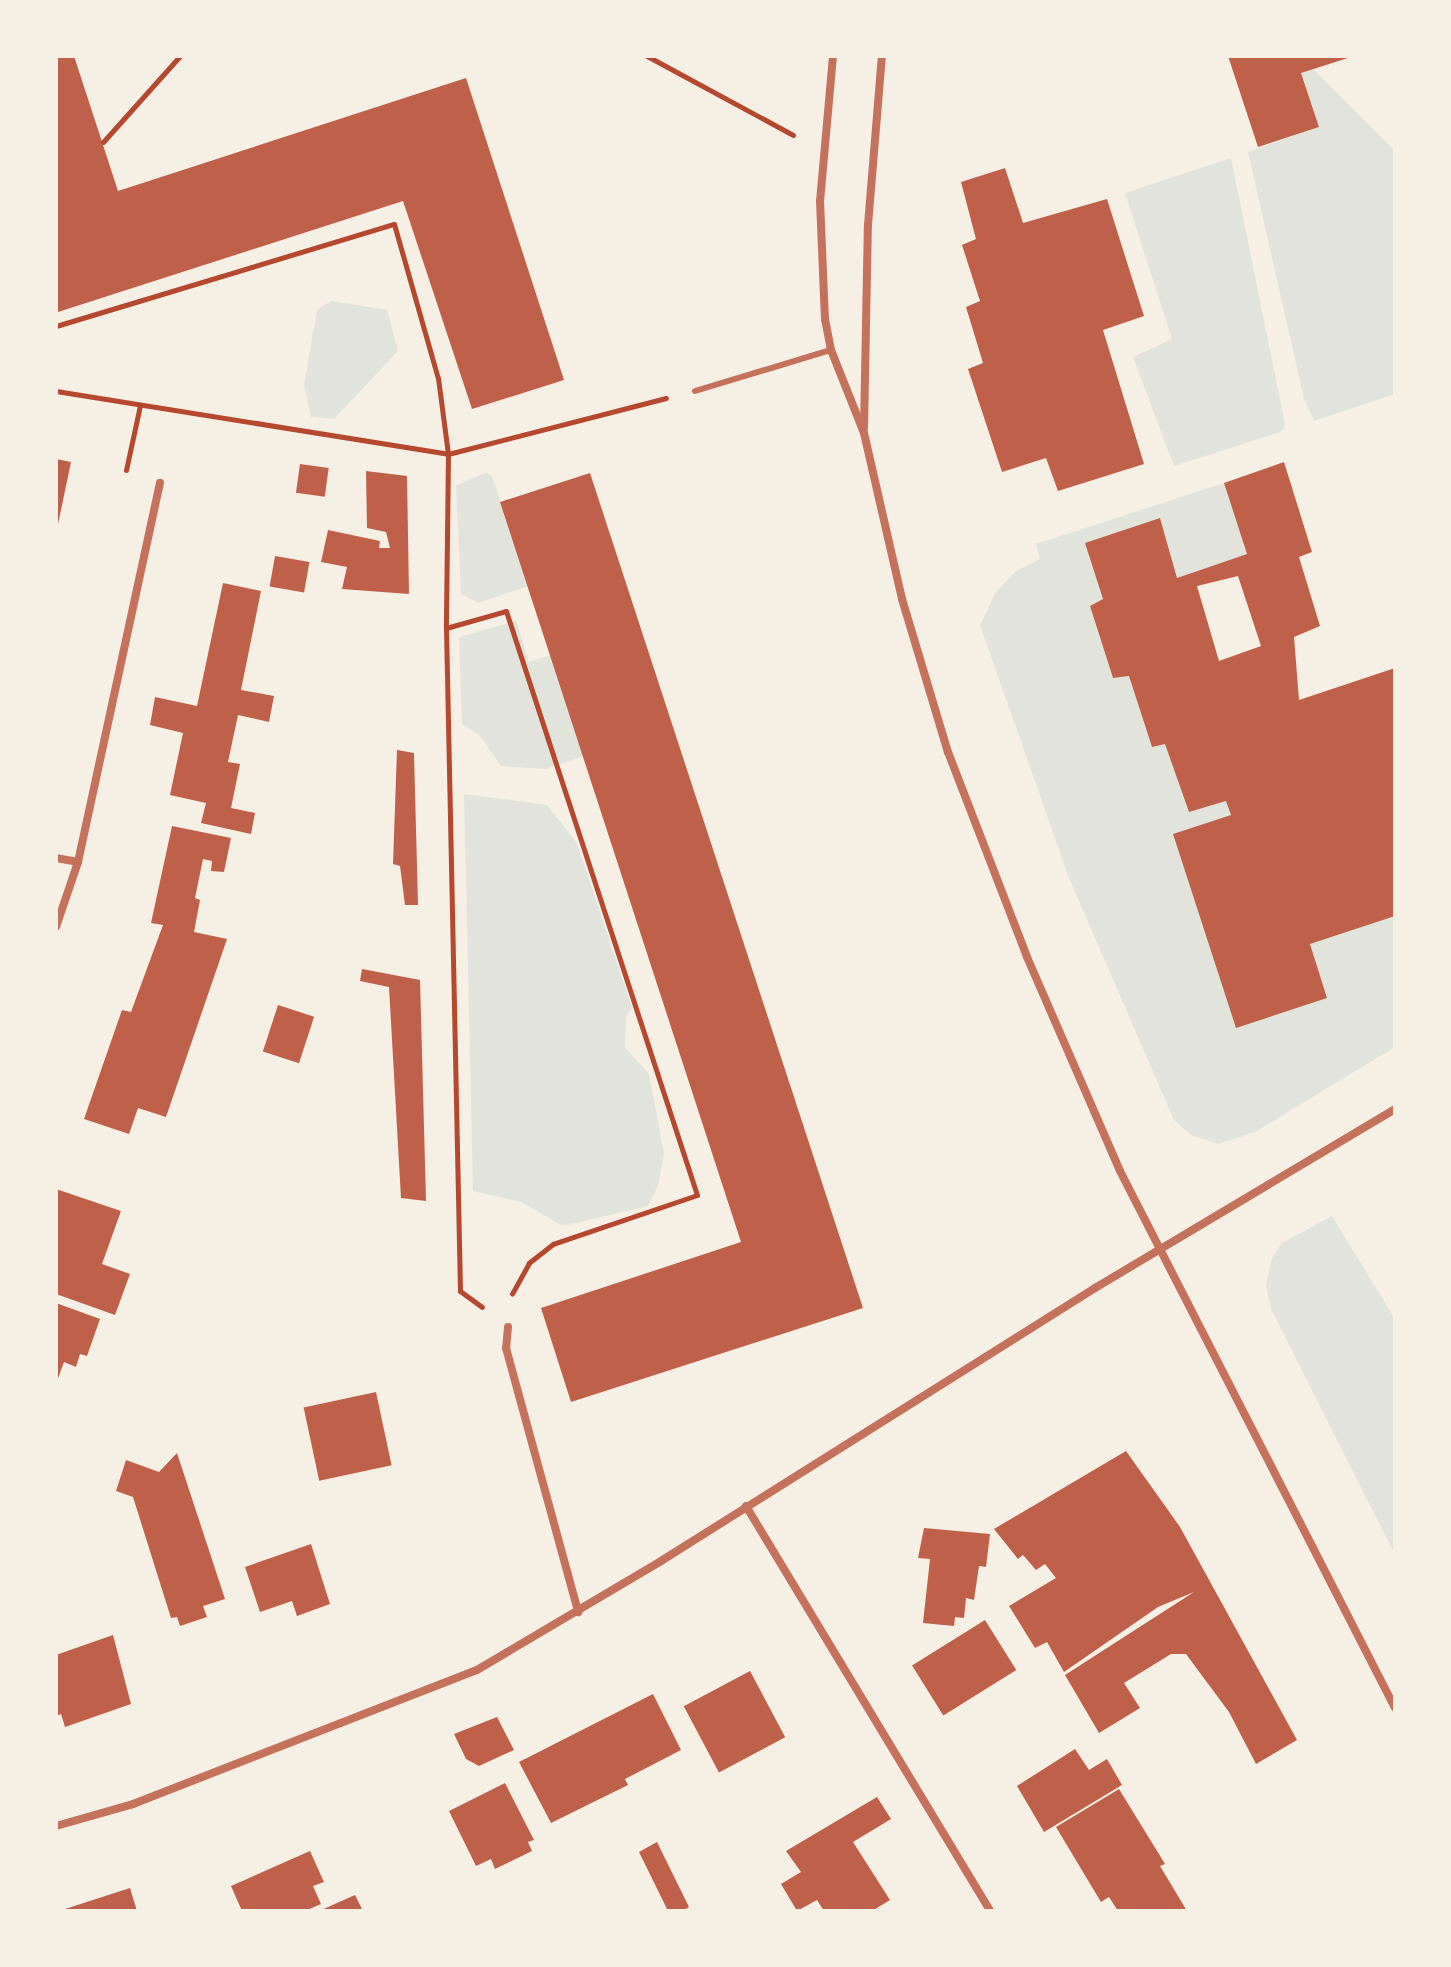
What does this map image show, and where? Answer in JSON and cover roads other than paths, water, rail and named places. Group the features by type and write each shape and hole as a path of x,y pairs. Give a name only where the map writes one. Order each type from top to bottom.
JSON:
{"street":[{"path":"833,56 822,151 820,277 831,350 864,433 902,599 980,843 1120,1171 1163,1248 1395,1708"},
{"path":"864,433 868,225 882,56"},
{"path":"56,927 78,862 160,483"},
{"path":"56,858 78,862"},
{"path":"56,1826 133,1804 477,1670 578,1612 1163,1248 1395,1109"},
{"path":"508,1327 506,1348 578,1612"},
{"path":"746,1506 990,1911"}],"lane":[{"path":"695,391 831,350"}]}
